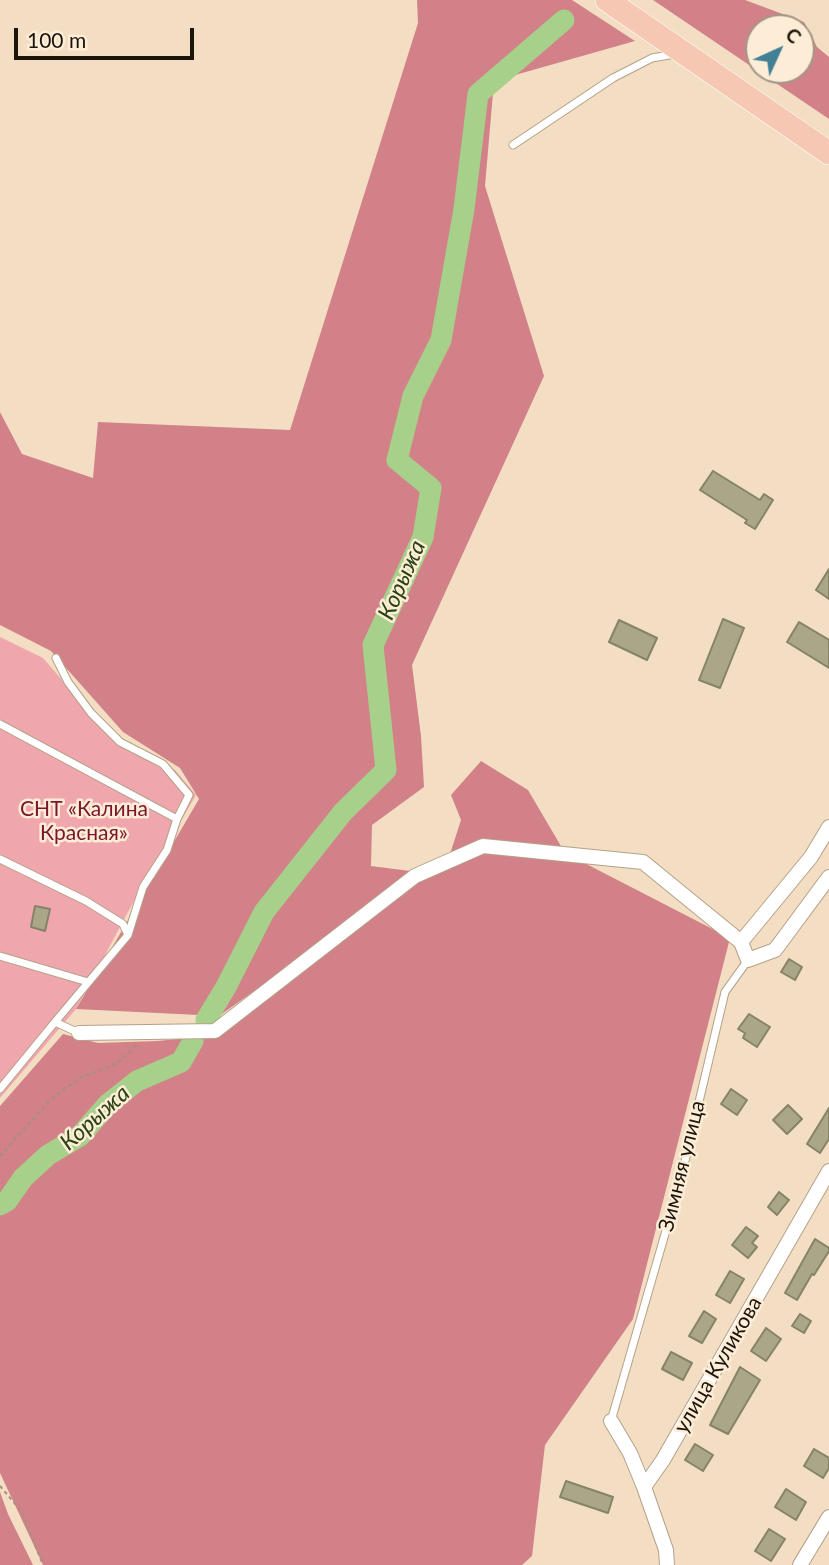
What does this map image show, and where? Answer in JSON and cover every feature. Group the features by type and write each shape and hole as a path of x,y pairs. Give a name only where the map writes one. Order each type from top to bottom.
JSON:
{"main road":[{"path":"607,0 829,153"}],"street":[{"path":"741,942 811,857 829,827"},
{"path":"79,1033 215,1031 415,876 483,846 643,862 741,942 748,960"},
{"name":"Зимняя улица","path":"748,960 775,950 827,885"},
{"name":"улица Куликова","path":"644,1487 663,1460 829,1171"},
{"name":"Зимняя улица","path":"611,1421 630,1454 644,1487"},
{"path":"644,1487 666,1550 667,1565"},
{"path":"800,1565 829,1517"}],"lane":[{"path":"513,145 613,78 652,58 684,52"},
{"path":"0,1089 128,935 143,887 167,850 177,819 189,795 163,764 120,742 91,713 68,682 56,658"},
{"path":"0,724 177,819"},
{"path":"0,859 86,901 123,924 128,935"},
{"path":"0,956 88,982"},
{"name":"Зимняя улица","path":"611,1421 680,1182 725,992 748,960"},
{"path":"55,1022 79,1033"}],"path":[{"path":"0,1156 52,1098 80,1078 118,1063 149,1032"},
{"path":"0,1486 22,1512 43,1565"}],"green space":[{"name":"СНТ «Калина Красная»","path":"0,637 43,658 119,746 175,770 196,795 134,901 76,1009 0,1098"}],"shaded area":[{"path":"417,0 572,0 635,41 494,81 485,186 544,376 412,665 424,787 372,825 371,866 410,871 324,941 219,1016 76,1009 199,799 180,768 123,732 51,651 0,625 0,412 22,454 93,478 98,422 290,430 418,23"},
{"path":"653,0 745,0 783,14 745,14 745,62"},
{"path":"815,43 829,57 829,119 777,84 815,84"},
{"path":"481,761 528,790 565,853 730,938 633,1319 545,1445 532,1556 522,1565 43,1565 0,1473 0,1106 63,1034 98,1043 219,1035 285,986 450,854 461,820 451,795"},
{"path":"0,1492 8,1514 33,1565 0,1565"}],"building":[{"path":"713,471 760,500 764,494 773,500 755,529 745,523 747,520 700,490"},
{"path":"829,569 829,599 816,590"},
{"path":"723,619 744,628 720,688 699,680"},
{"path":"619,620 657,638 647,660 609,642"},
{"path":"799,622 829,640 829,668 787,642"},
{"path":"35,906 50,909 45,931 31,927"},
{"path":"789,959 802,967 795,980 781,972"},
{"path":"749,1014 770,1027 757,1047 743,1038 745,1033 738,1029"},
{"path":"731,1089 747,1100 737,1115 721,1104"},
{"path":"788,1105 802,1119 787,1134 773,1120"},
{"path":"829,1108 829,1139 820,1153 807,1144"},
{"path":"779,1192 789,1200 777,1215 768,1207"},
{"path":"746,1227 758,1236 752,1243 757,1247 748,1258 732,1245"},
{"path":"815,1239 829,1248 829,1251 797,1300 785,1293"},
{"path":"730,1271 744,1279 730,1303 716,1295"},
{"path":"704,1311 716,1319 702,1343 689,1336"},
{"path":"800,1314 811,1321 804,1333 792,1326"},
{"path":"766,1328 781,1339 766,1361 751,1351"},
{"path":"671,1352 692,1363 683,1380 662,1369"},
{"path":"740,1367 760,1380 728,1434 710,1425"},
{"path":"695,1444 713,1455 703,1471 685,1460"},
{"path":"814,1449 829,1458 829,1468 823,1478 804,1466"},
{"path":"566,1481 613,1497 608,1513 560,1497"},
{"path":"786,1489 806,1502 796,1520 775,1507"},
{"path":"769,1529 785,1539 771,1561 755,1551"}],"waterway":[{"name":"Корыжа","path":"206,1020 264,912 343,812 386,770 373,645 423,537 431,488 397,460 413,396 441,340 464,209 478,94 564,20"},
{"name":"Корыжа","path":"0,1205 7,1201 23,1178 48,1155 80,1136 108,1104 137,1081 181,1062 193,1041"}]}
